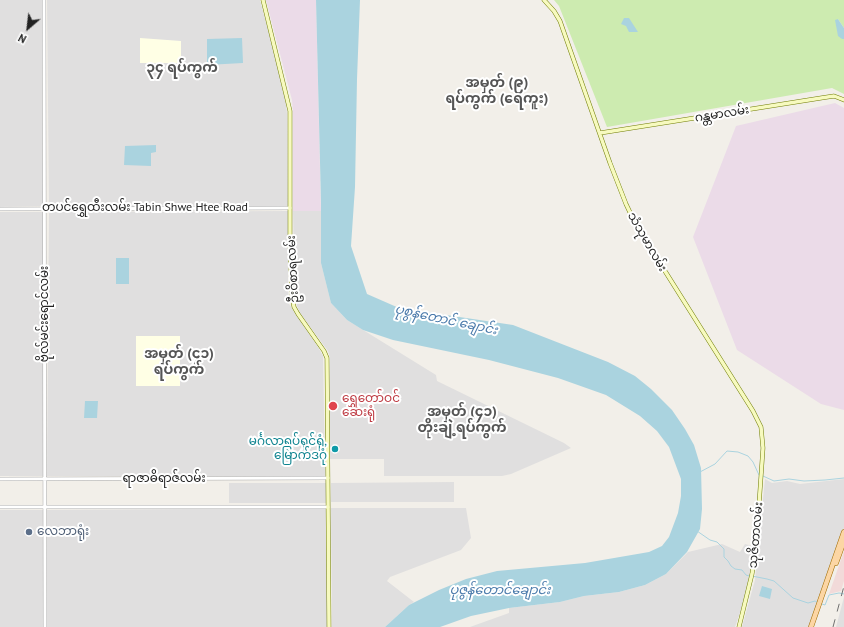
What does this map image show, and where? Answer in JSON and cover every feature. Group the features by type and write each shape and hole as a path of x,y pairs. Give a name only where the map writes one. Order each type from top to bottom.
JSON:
{"main road":[{"name":"ဦးဝိစာရလမ်း","path":"263,0 290,111 292,296 294,307 324,351 327,358 329,627"},
{"name":"သံသုမာလမ်း","path":"544,0 554,11 560,21 626,204 636,225 759,423 763,439 760,496"},
{"name":"ဂန္တမာလမ်း","path":"600,133 834,96 844,100"},
{"name":"သုဇိတာလမ်း","path":"739,627 752,578 760,496"},
{"path":"811,627 844,532"},
{"path":"814,627 844,541"}],"street":[{"name":"ဗိုလ်မင်းရောင်လမ်း","path":"44,0 46,627"},
{"name":"တပင်ရွှေထီးလမ်း Tabin Shwe Htee Road","path":"0,209 290,208"},
{"name":"ရာဇာဓိရာဇ်လမ်း","path":"0,479 46,482 328,479"},
{"path":"0,507 46,504 328,504"}],"shaded area":[{"path":"0,0 42,0 43,206 0,207"},
{"path":"47,0 260,0 285,92 287,114 288,207 49,207"},
{"path":"266,0 316,0 321,211 293,211 292,100"},
{"path":"140,38 181,41 181,63 140,63"},
{"path":"835,103 844,108 844,410 821,404 737,350 693,237 736,126"},
{"path":"288,211 289,304 323,356 325,476 47,476 49,212"},
{"path":"293,211 321,211 321,263 331,303 347,320 436,375 437,381 564,443 571,448 511,474 502,476 384,476 384,459 330,459 330,358 328,351 300,313 297,306 295,296"},
{"path":"0,212 43,212 43,476 0,476"},
{"path":"136,336 180,336 180,386 136,386"},
{"path":"765,479 772,483 787,481 800,484 844,479 844,528 810,627 742,627 755,580"},
{"path":"454,482 454,502 331,502 331,483"},
{"path":"229,483 326,483 326,503 229,503"},
{"path":"326,508 327,627 47,627 47,510"},
{"path":"331,508 466,508 471,538 461,550 390,577 387,581 414,602 385,627 332,627"},
{"path":"0,510 44,510 44,627 0,627"},
{"path":"722,544 740,552 745,544 753,546 752,565 744,601 735,627 470,627 509,613 509,608 560,602 584,596 619,592 645,585 666,574 688,552"},
{"path":"844,551 844,581 841,591 829,594"},
{"path":"844,597 844,627 836,627"}],"green space":[{"path":"554,0 844,0 844,28 838,19 842,39 844,39 844,94 832,88 607,127 559,6"}],"water":[{"path":"316,0 360,0 355,187 351,246 367,294 399,308 513,325 608,362 635,376 651,389 672,410 685,429 694,445 701,468 702,509 700,529 687,552 666,574 645,585 619,592 584,596 560,602 509,608 471,616 440,627 385,627 409,605 466,579 497,571 585,563 649,552 662,546 669,537 678,513 681,496 681,479 669,447 657,431 640,416 606,395 558,378 489,360 393,340 363,330 347,320 331,303 321,263"},
{"path":"624,18 629,18 638,32 629,32 626,26 621,24"},
{"path":"838,19 844,28 844,39 838,36 835,20"},
{"path":"242,38 243,63 207,65 207,39"},
{"path":"156,145 156,152 151,153 151,166 124,165 125,146"},
{"path":"116,258 129,258 129,284 116,284"},
{"path":"85,401 98,401 97,418 84,418"},
{"path":"762,586 772,589 770,599 759,596"}],"waterway":[{"path":"700,472 715,464 727,451 738,452 748,456 753,462 759,475"},
{"path":"763,476 774,481 789,479 804,481 844,478"},
{"path":"697,531 710,540 717,542 724,549 724,557 731,566 735,569 742,570 749,576"},
{"path":"752,576 774,581 793,598 808,603 815,601 817,602"},
{"path":"822,604 825,605 829,595 839,593 844,594"}],"railway":[{"path":"833,627 844,586"}],"place":[{"name":"ရွှေတော်ဝင် ဆေးရုံ","path":"333,406"},
{"name":"မင်္ဂလာရုပ်ရှင်ရုံ, မြောက်ဒဂုံ","path":"335,449"},
{"name":"လေဘာရုံး","path":"29,532"}],"district":[{"name":"၃၄ ရပ်ကွက်","path":"182,68"},
{"name":"အမှတ် (၉) ရပ်ကွက် (ရေကူး)","path":"497,92"},
{"name":"အမှတ် (၄၁) ရပ်ကွက်","path":"179,362"},
{"name":"အမှတ် (၄၁) တိုးချဲ့ရပ်ကွက်","path":"462,420"}],"water label":[{"name":"ပုစွန်တောင် ချောင်း","path":"446,320"},
{"name":"ပုဇွန်တောင်ချောင်း","path":"500,590"}]}
